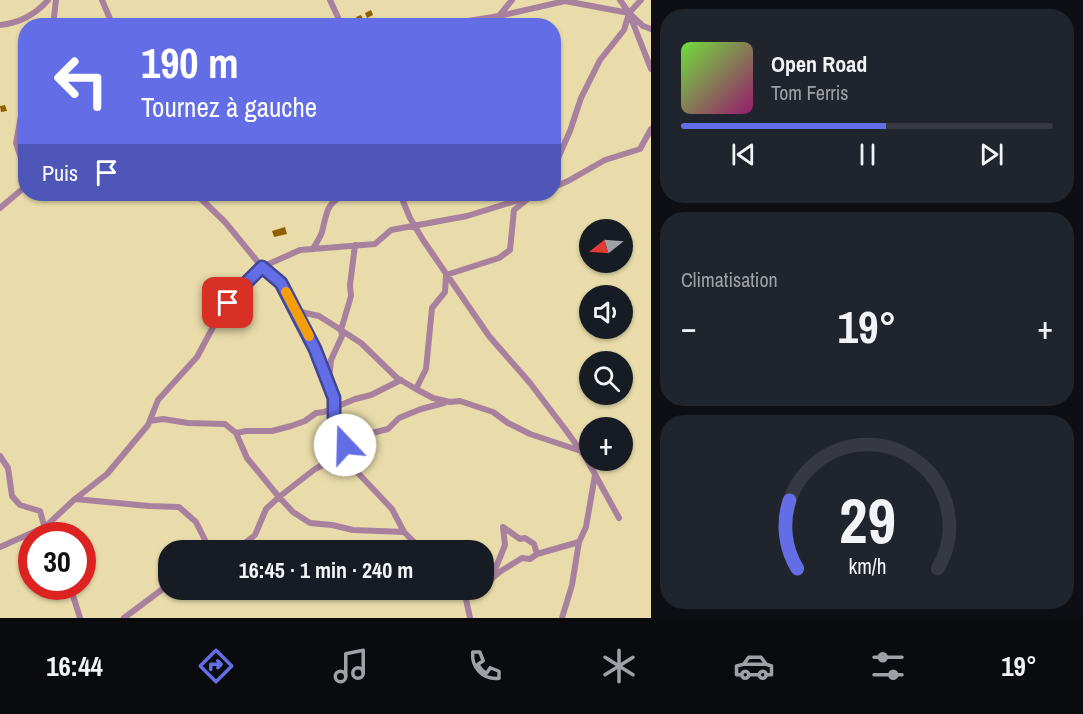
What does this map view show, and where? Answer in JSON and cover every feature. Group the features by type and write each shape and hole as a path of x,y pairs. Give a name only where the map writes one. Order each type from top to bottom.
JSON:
{"street":[{"path":"26,18 39,11 48,0"},
{"path":"54,18 56,0"},
{"path":"102,0 110,18"},
{"path":"330,0 338,18"},
{"path":"499,16 512,0"},
{"path":"620,0 629,13 643,26 651,29"},
{"path":"561,151 581,98 600,60 624,30 629,13 640,0"},
{"path":"487,18 565,2 629,13"},
{"path":"629,13 651,69"},
{"path":"0,25 18,22"},
{"path":"561,184 605,160 640,149 651,129"},
{"path":"18,132 16,143 18,149"},
{"path":"0,208 18,193"},
{"path":"203,201 225,222 262,267 281,283 329,381 334,398 334,417 358,473 392,509 404,532 412,540"},
{"path":"313,249 321,234 326,211 334,201"},
{"path":"403,201 414,225 489,336 530,383 579,449"},
{"path":"50,522 107,474 150,421 159,400 197,357 219,316 238,291 262,267 300,250 375,244 391,230 467,216 513,201"},
{"path":"447,275 499,258 510,250 514,210 526,201"},
{"path":"329,381 331,360 342,336 341,330 351,296 350,285 355,245"},
{"path":"416,389 426,369 432,308 445,292 447,275"},
{"path":"296,311 319,316 361,343 401,380 433,398 450,402"},
{"path":"236,433 282,428 305,421 316,412 324,412 371,395 401,380"},
{"path":"249,540 255,535 266,509 315,469 368,434 388,429 399,418 421,408 460,401 493,412 530,434 579,451"},
{"path":"150,421 163,419 189,423 225,424 236,433 247,458 279,497 293,512 310,523 353,530 404,532"},
{"path":"1,460 8,468 12,496 20,505 39,511 43,522"},
{"path":"593,471 619,518"},
{"path":"562,618 572,585 579,542 586,527 595,475"},
{"path":"75,499 179,507 196,522 205,540"},
{"path":"494,567 505,545 503,527 520,539 525,538 534,544 537,554"},
{"path":"0,547 18,539"},
{"path":"494,576 522,558 530,559 537,554 579,542"},
{"path":"124,618 158,592"},
{"path":"74,600 80,618"},
{"path":"466,600 471,618"}],"building":[{"path":"371,10 373,15 367,18 365,13"},
{"path":"5,105 7,111 1,112 0,106"},
{"path":"285,227 287,234 274,237 272,231"}],"slow traffic":[{"path":"286,292 309,336"}],"route":[{"path":"228,303 262,267 281,283 329,381 334,398 334,417 345,445"}]}
